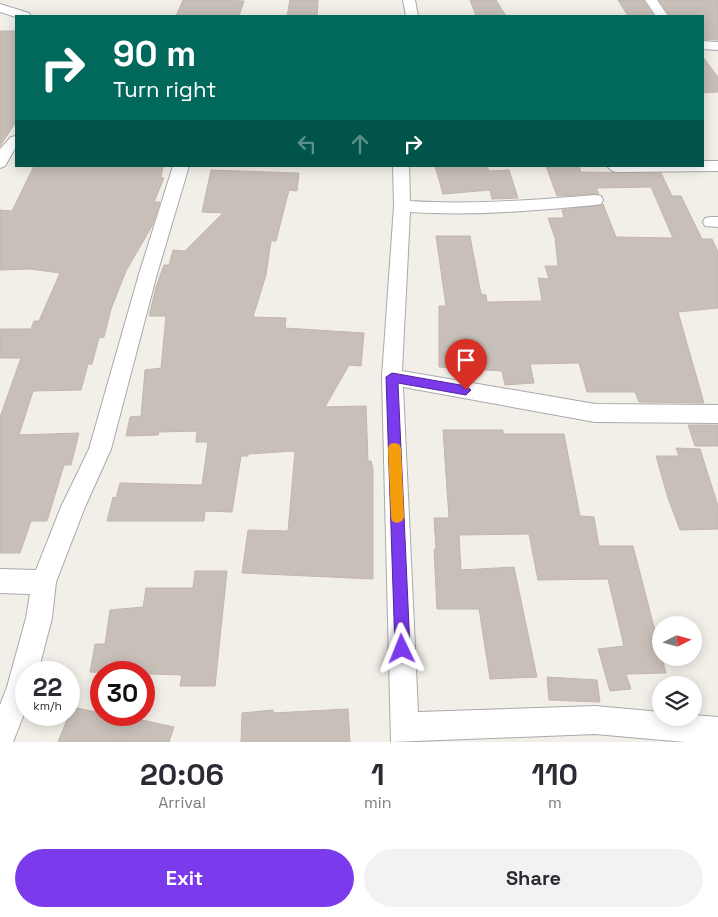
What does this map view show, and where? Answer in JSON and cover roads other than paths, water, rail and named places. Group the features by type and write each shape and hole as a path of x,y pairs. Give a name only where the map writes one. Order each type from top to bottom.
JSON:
{"street":[{"path":"410,0 412,15"},
{"path":"651,0 661,15"},
{"path":"0,8 22,15"},
{"path":"704,46 718,46"},
{"path":"0,163 9,146 15,141"},
{"path":"704,166 718,166"},
{"path":"0,740 22,687 39,618 44,582 73,507 100,450 148,274 180,167"},
{"path":"400,167 402,206 392,377 405,734 595,720 718,731"},
{"path":"402,206 448,209 506,208 595,200"},
{"path":"392,377 595,413 718,414"},
{"path":"0,582 44,582"}]}
